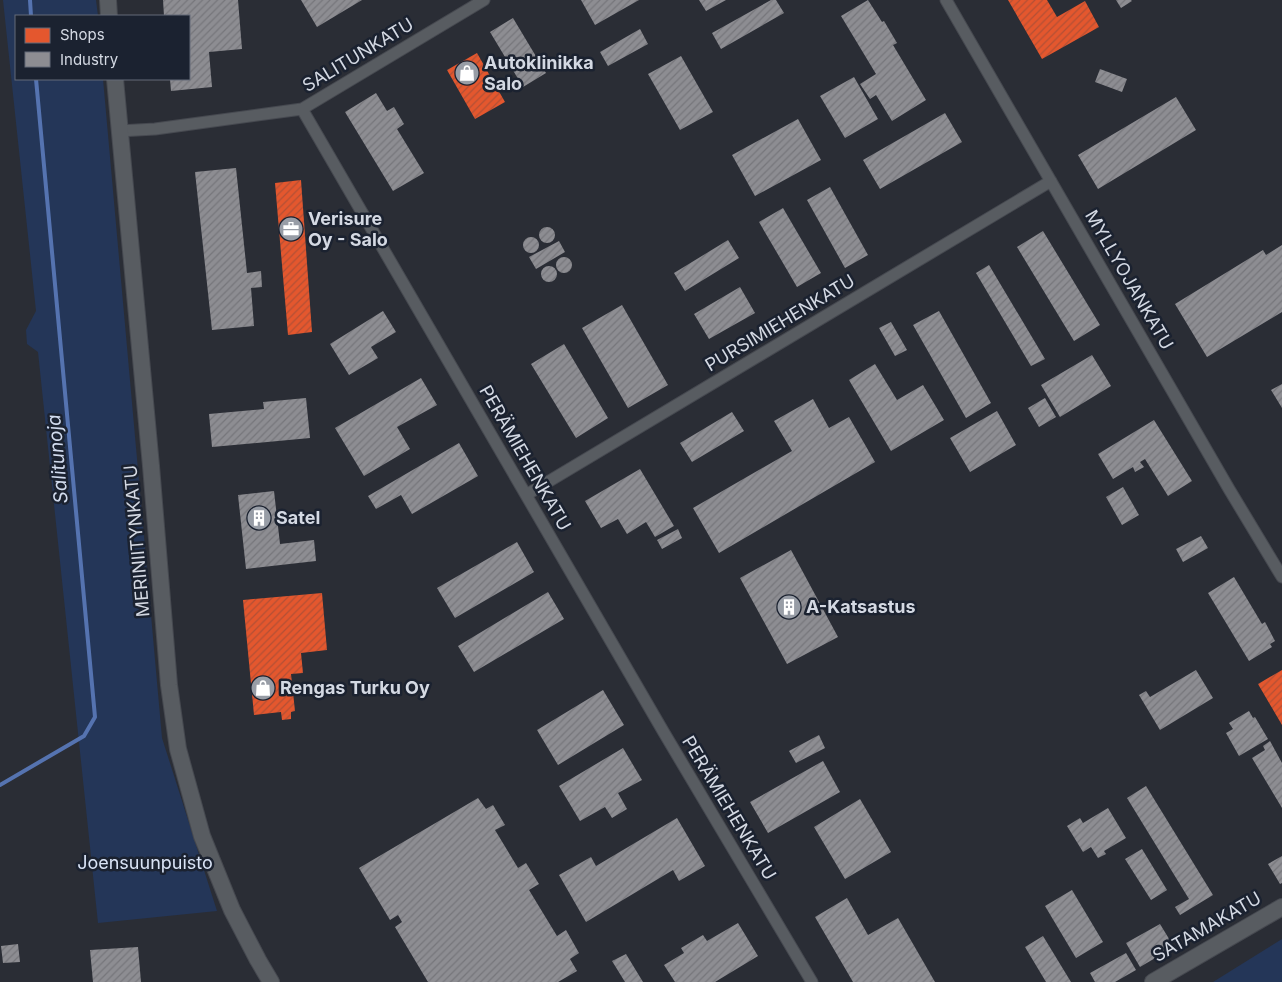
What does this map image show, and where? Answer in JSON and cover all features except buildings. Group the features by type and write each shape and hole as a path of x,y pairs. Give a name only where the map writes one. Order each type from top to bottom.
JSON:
{"main road":[{"path":"108,0 109,15"},
{"name":"MERINIITYNKATU","path":"115,80 151,466 169,685 178,749 202,836 232,910 271,982"},
{"name":"SATAMAKATU","path":"1153,982 1282,907"}],"street":[{"name":"SALITUNKATU","path":"302,109 484,0"},
{"name":"MYLLYOJANKATU","path":"946,0 1229,489 1282,576"},
{"path":"120,131 155,129 302,109"},
{"name":"PERÄMIEHENKATU","path":"302,109 668,739 812,982"},
{"name":"PURSIMIEHENKATU","path":"526,495 1052,181"}],"green space":[{"name":"Joensuunpuisto","path":"3,0 96,0 98,15 15,15 15,80 103,80 162,738 217,911 98,923 38,352 27,344 26,330 36,311"},
{"path":"1282,939 1282,982 1213,982"}],"waterway":[{"name":"Salitunoja","path":"30,0 31,15"},
{"name":"Salitunoja","path":"0,785 84,736 95,717 36,80"}],"place":[{"name":"Autoklinikka Salo","path":"467,73"},
{"name":"Verisure Oy - Salo","path":"291,229"},
{"name":"Satel","path":"259,518"},
{"name":"A-Katsastus","path":"789,607"},
{"name":"Rengas Turku Oy","path":"263,688"}]}
